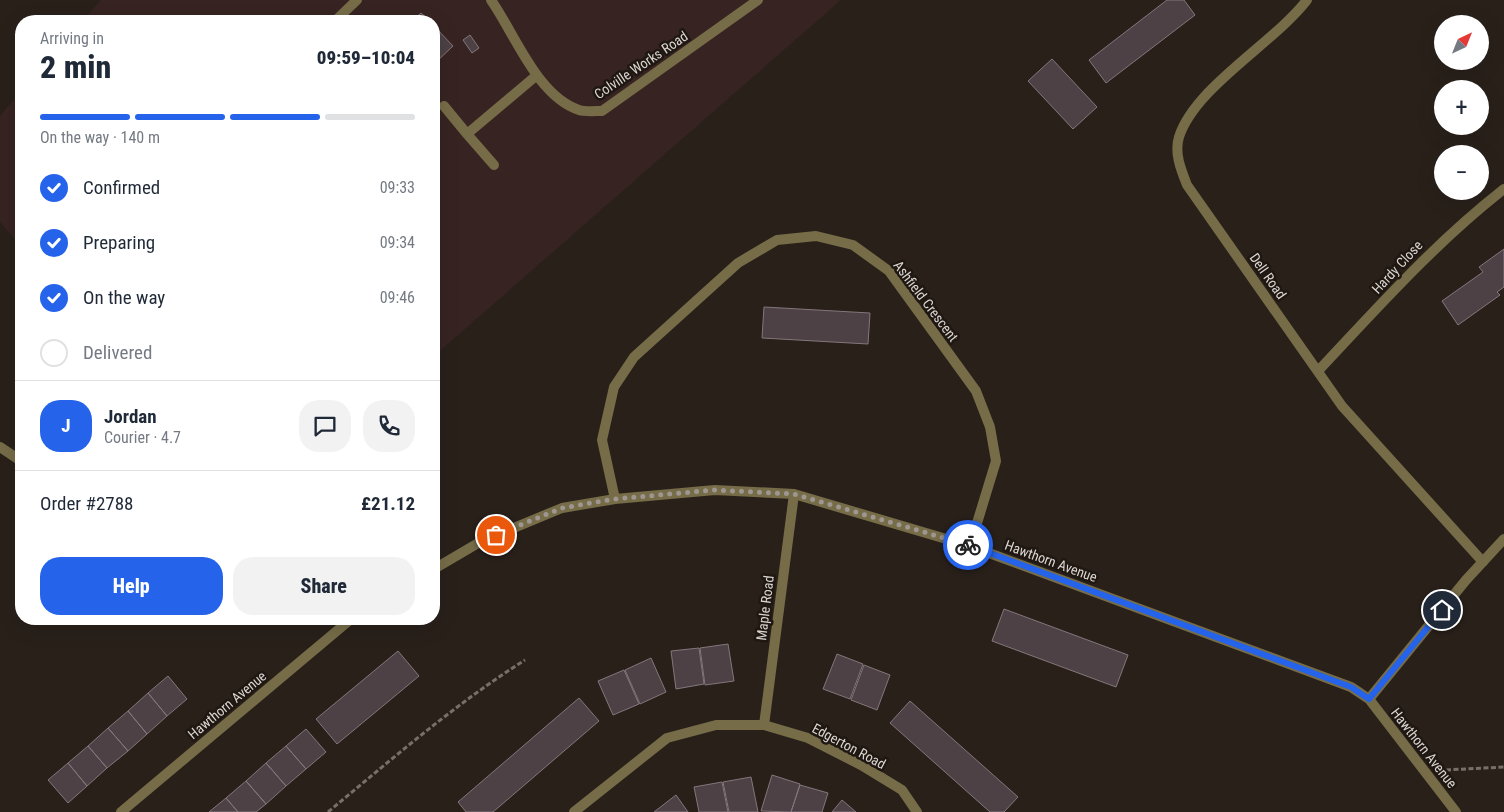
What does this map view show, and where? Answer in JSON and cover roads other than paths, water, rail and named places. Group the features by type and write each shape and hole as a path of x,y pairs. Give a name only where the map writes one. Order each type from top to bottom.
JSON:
{"street":[{"path":"341,15 357,0"},
{"name":"Colville Works Road","path":"492,0 537,75 554,96 579,110 602,111 758,0"},
{"name":"Dell Road","path":"1307,0 1199,103 1179,138 1178,154 1187,185 1342,406 1482,562"},
{"path":"467,134 537,75"},
{"path":"444,106 494,166"},
{"name":"Hardy Close","path":"1318,371 1430,251 1504,189"},
{"name":"Ashfield Crescent","path":"615,499 602,440 614,387 634,357 738,263 776,240 816,236 853,244 889,271 976,391 990,427 996,461 970,546"},
{"path":"0,447 15,457"},
{"name":"Hawthorn Avenue","path":"440,565 480,542 562,508 615,499 714,490 794,494 970,546 1351,687 1369,699 1456,812"},
{"name":"Maple Road","path":"764,725 794,494"},
{"path":"1369,699 1482,562 1504,539"},
{"name":"Hawthorn Avenue","path":"121,812 344,625"},
{"name":"Edgerton Road","path":"574,812 667,738 716,725 764,725 808,738 861,765 902,790 917,812"}]}
